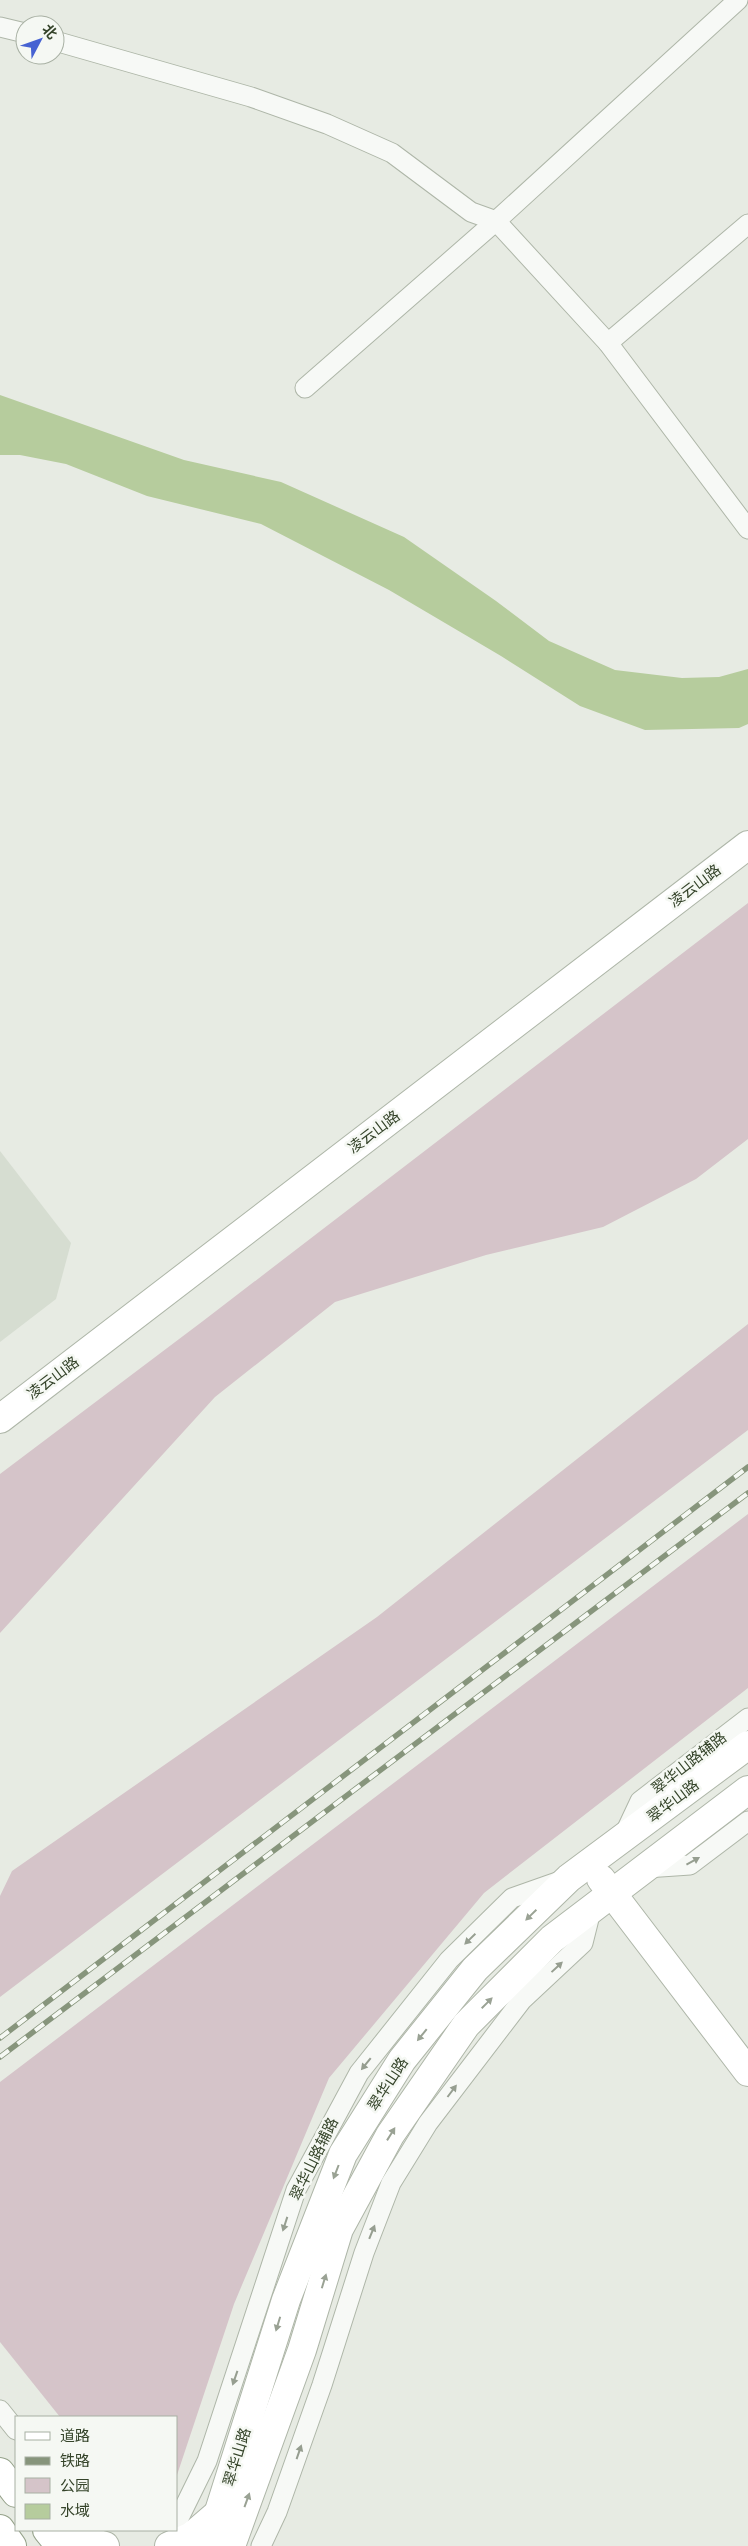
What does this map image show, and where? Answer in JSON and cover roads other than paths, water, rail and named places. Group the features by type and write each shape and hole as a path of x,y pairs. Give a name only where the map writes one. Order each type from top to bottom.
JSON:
{"main road":[{"name":"凌云山路","path":"0,1419 748,845"},
{"name":"翠华山路","path":"208,2546 286,2300 343,2154 402,2060 475,1969 579,1871 748,1745"},
{"name":"翠华山路","path":"231,2546 302,2350 339,2229 390,2135 466,2024 552,1939 748,1790"},
{"path":"579,1871 748,2072"},
{"path":"0,2472 15,2492"},
{"path":"169,2546 192,2536 220,2512"},
{"path":"0,2529 12,2546"},
{"path":"47,2531 60,2546"},
{"path":"64,2531 73,2537 105,2546"}],"street":[{"path":"305,388 496,221 738,0"},
{"path":"0,27 15,31"},
{"path":"65,44 251,97 327,124 392,153 471,212 496,221 608,343 748,529"},
{"path":"608,343 748,224"},
{"name":"翠华山路辅路","path":"623,1838 640,1801 748,1718"},
{"path":"646,1868 690,1865 748,1821"},
{"name":"翠华山路辅路","path":"178,2520 207,2461 296,2190 359,2073 449,1960 512,1898 579,1871"},
{"path":"261,2546 277,2512 322,2385 364,2253 392,2183 428,2123 522,2000 582,1943 602,1900"},
{"path":"0,2410 15,2429"},
{"path":"99,2531 112,2546"},
{"path":"165,2546 172,2531"}],"water":[{"path":"0,395 184,460 281,482 404,537 496,601 549,641 615,670 682,678 719,677 748,669 748,724 739,728 645,730 580,706 501,656 389,590 261,524 147,496 66,464 20,455 0,455"}],"railway":[{"path":"0,2038 748,1467"},
{"path":"0,2057 748,1493"}]}
